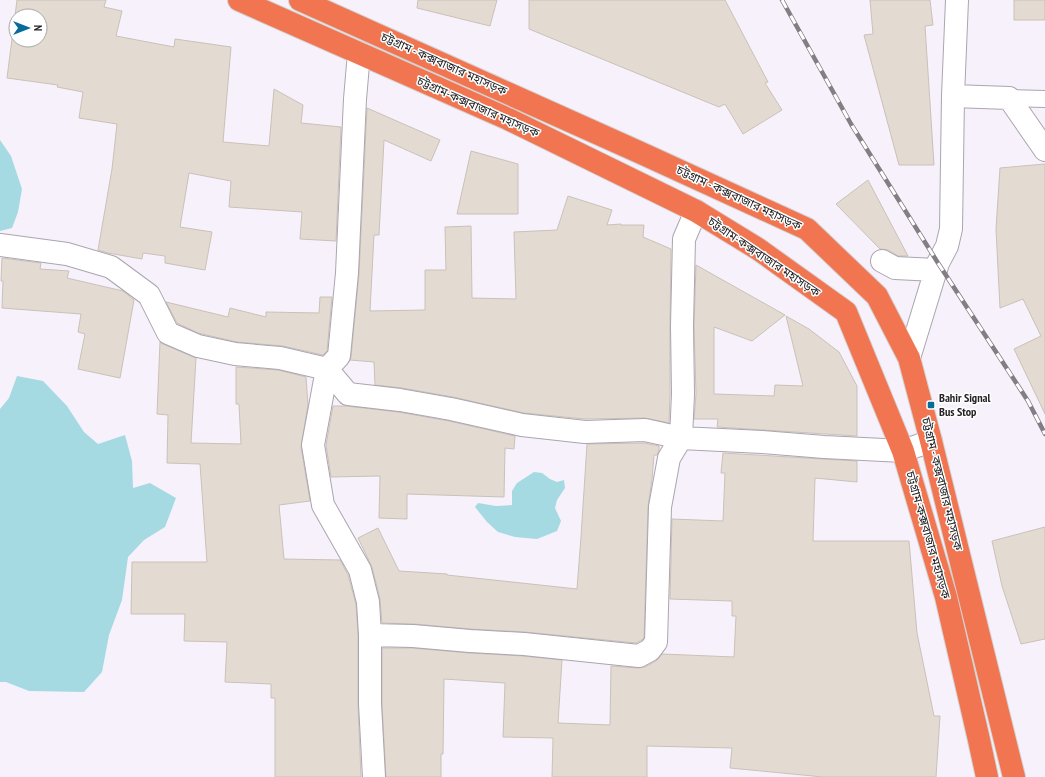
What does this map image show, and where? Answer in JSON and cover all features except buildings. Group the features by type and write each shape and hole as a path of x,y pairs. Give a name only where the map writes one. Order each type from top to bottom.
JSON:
{"highway":[{"name":"চট্টগ্রাম-কক্সবাজার মহাসড়ক","path":"239,0 508,119 696,211 758,249 846,312 903,451 946,597 987,777"},
{"name":"চট্টগ্রাম - কক্সবাজার মহাসড়ক","path":"300,0 613,140 807,229 877,296 909,358 1014,777"}],"street":[{"path":"909,358 938,263 947,246 951,229 953,96 957,0"},
{"path":"359,54 354,121 347,273 339,356 327,369 313,445 323,505 360,570 368,602 370,635 370,704 374,777"},
{"path":"953,96 1009,98 1045,150"},
{"path":"370,635 413,636 524,644 639,656 650,650 656,642 660,507 669,458 681,438 683,394 682,326 684,240 696,211"},
{"path":"0,245 67,254 111,267 148,295 168,333 198,346 235,354 280,358 327,369 348,394 400,400 451,409 522,426 584,432 645,430 681,438 903,451 931,441"},
{"path":"882,260 895,268 936,270"},
{"path":"976,777 979,740 1003,730"}],"lane":[{"path":"1009,98 1045,99"}],"water":[{"path":"0,140 11,156 22,189 18,212 12,228 0,231"},
{"path":"17,376 43,381 67,406 84,432 98,444 125,435 132,461 133,488 150,483 176,498 165,527 144,540 128,557 122,600 109,635 102,672 84,692 29,691 6,682 0,682 0,409 9,398"},
{"path":"534,472 542,473 557,482 564,480 565,488 557,500 555,508 561,521 557,531 537,539 515,537 498,532 487,522 475,507 478,503 496,506 512,505 512,491 517,483"}],"railway":[{"path":"782,0 851,124 938,263 1028,401 1045,434"}],"place":[{"name":"Bahir Signal Bus Stop","path":"931,405"}]}
